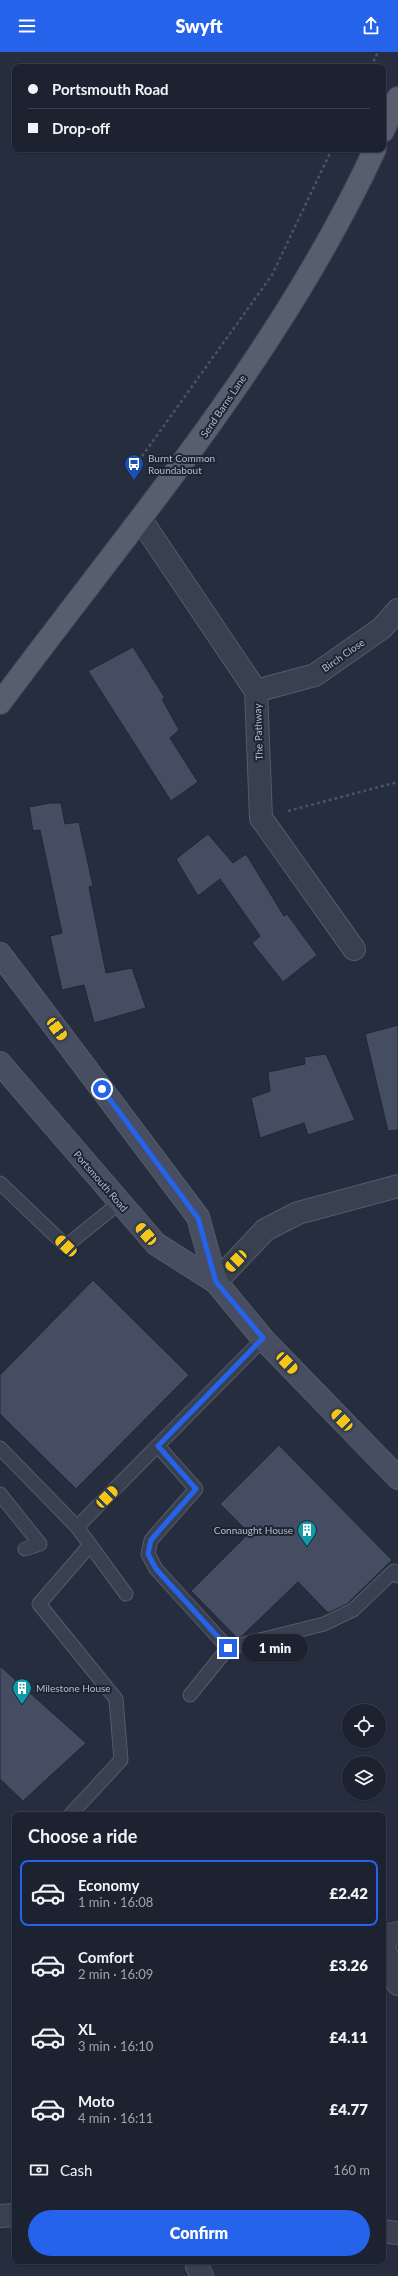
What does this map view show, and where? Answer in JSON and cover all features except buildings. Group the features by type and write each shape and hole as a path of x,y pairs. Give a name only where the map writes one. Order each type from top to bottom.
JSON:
{"main road":[{"path":"386,124 398,98"},
{"name":"Send Barns Lane","path":"0,703 199,442 265,344 317,261 373,152"},
{"name":"Portsmouth Road","path":"0,954 198,1218 216,1282"},
{"name":"Portsmouth Road","path":"1,1066 156,1244 216,1282 263,1338 398,1478"}],"street":[{"name":"The Pathway","path":"141,520 256,691 261,818"},
{"name":"Birch Close","path":"256,691 315,675 382,628 398,610"},
{"path":"261,818 354,949"},
{"path":"216,1282 265,1230 298,1213 398,1186"},
{"path":"386,1936 398,1933"},
{"path":"386,1953 398,1984"},
{"path":"0,2216 12,2215"},
{"path":"386,2231 398,2233"}],"lane":[{"path":"0,1183 66,1246 119,1203"},
{"path":"77,1527 263,1338"},
{"path":"158,1446 196,1489 151,1540 148,1554 156,1569 228,1648"},
{"path":"0,1448 77,1527 126,1594"},
{"path":"0,1494 40,1544 25,1549"},
{"path":"73,1812 121,1760 116,1699 40,1604 90,1545"},
{"path":"190,1695 228,1648 324,1624 353,1610 394,1571 398,1576"}],"path":[{"path":"372,64 378,52"},
{"path":"135,466 272,275 331,152"},
{"path":"261,818 398,782"}],"place":[{"name":"Burnt Common Roundabout","path":"134,481"},
{"name":"Connaught House","path":"307,1547"},
{"name":"Milestone House","path":"22,1705"}],"route":[{"path":"102,1089 198,1218 216,1282 263,1338 158,1446 196,1489 151,1540 148,1554 156,1569 228,1648"}]}
